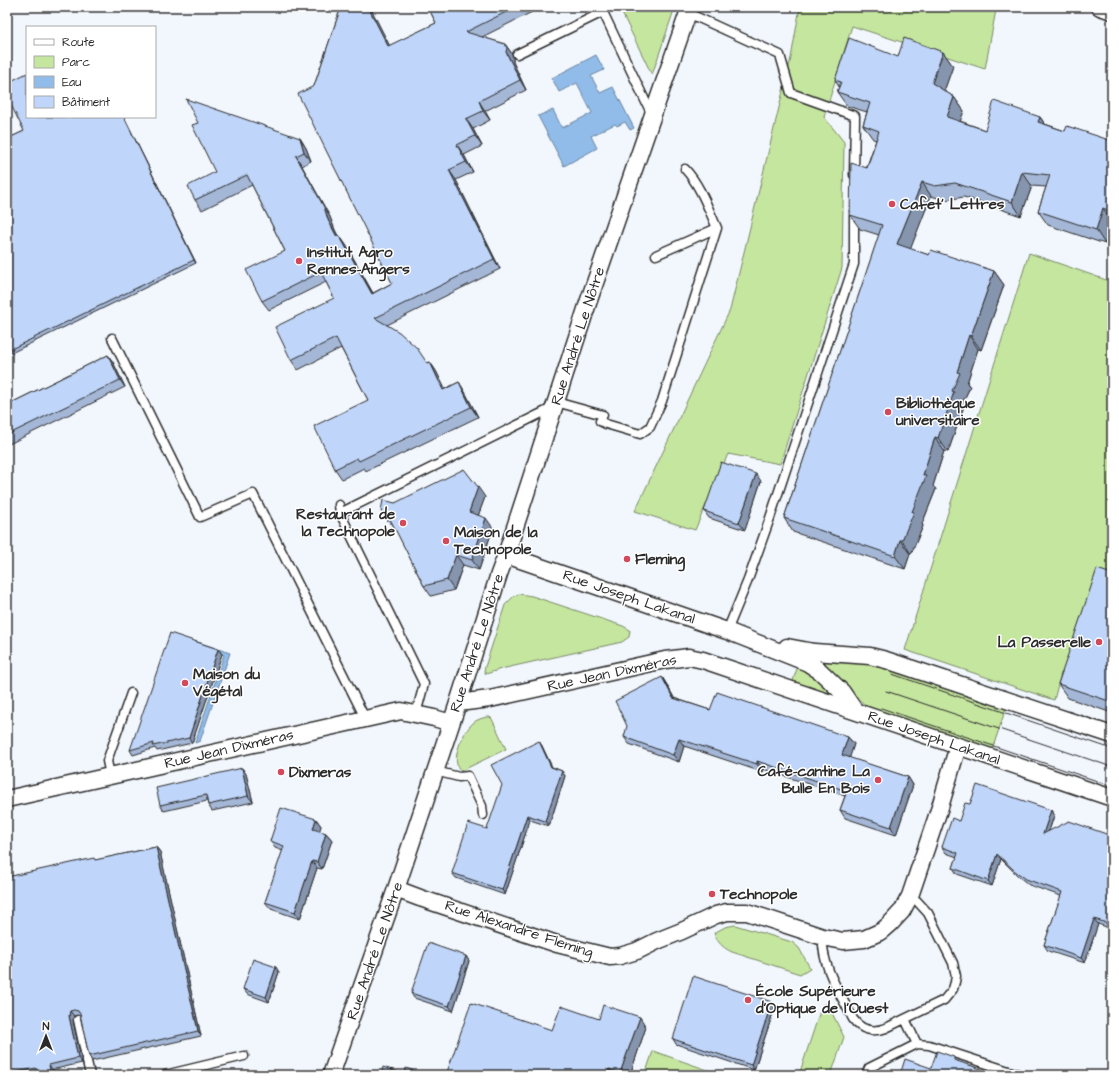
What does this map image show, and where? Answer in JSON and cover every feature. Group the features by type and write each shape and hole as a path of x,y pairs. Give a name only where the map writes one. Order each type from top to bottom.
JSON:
{"street":[{"path":"1100,7 1112,11"},
{"name":"Rue André Le Nôtre","path":"331,1075 396,889 434,771 458,703 498,574 506,555 588,303 689,10"},
{"name":"Rue Joseph Lakanal","path":"506,555 727,631 808,663 820,671 842,692 855,711 1112,798"},
{"name":"Rue Joseph Lakanal","path":"752,640 814,652 870,656 886,660 1112,735"},
{"name":"Rue Jean Dixméras","path":"458,703 490,699 665,660 689,657 703,660 855,711"},
{"name":"Rue Jean Dixméras","path":"7,799 401,711 440,719 451,723"},
{"name":"Rue Alexandre Fleming","path":"396,889 557,944 610,957 637,951 716,915 727,912 747,912 823,937 843,941 853,941 873,935 890,924 902,911 910,896 940,807 958,746"}],"lane":[{"path":"517,54 602,10 653,117"},
{"path":"689,10 780,54 791,93 855,116 854,186"},
{"path":"416,714 424,684 339,509 556,404 601,418 606,424 640,434 650,427 662,401 717,228 705,200 691,175 685,169"},
{"path":"727,631 748,580 854,264 854,202"},
{"path":"656,255 717,228"},
{"path":"112,338 200,517 253,494 365,718"},
{"path":"110,775 107,761 131,693"},
{"path":"434,771 459,778 468,776 482,806 483,815"},
{"path":"823,937 823,950 830,974 856,1024 867,1030 880,1030 905,1019 944,1000 953,989 956,976 953,963 928,913 918,901 910,896"},
{"path":"905,1019 918,1044"},
{"path":"78,1020 90,1075"},
{"path":"866,1075 869,1068 918,1044 929,1045 1021,1075"},
{"path":"165,1075 244,1056"}],"green space":[{"path":"619,7 675,7 652,75"},
{"path":"800,7 986,7 996,10 985,69 852,26 824,117 844,142 842,268 780,464 728,454 695,530 635,511 730,310 791,58"},
{"path":"1029,253 1112,282 1112,577 1064,672 1061,673 1054,700 905,650"},
{"path":"519,594 532,596 623,626 630,630 629,637 622,642 501,669 486,674 484,671 485,667 505,605 514,596"},
{"path":"818,658 867,662 892,669 1006,708 992,750 871,709 816,661"},
{"path":"798,665 807,668 836,697 792,684"},
{"path":"487,717 492,719 506,749 461,771 456,761 459,747 465,733 473,723 479,719"},
{"path":"735,925 792,942 799,948 810,968 800,974 732,952 723,947 714,933 725,927"},
{"path":"827,1003 844,1037 831,1075 799,1075 822,1005"},
{"path":"653,1051 722,1075 645,1075"}],"water":[{"path":"596,55 604,70 591,76 600,93 613,87 634,128 630,130 625,122 617,126 615,124 591,136 597,148 564,166 538,116 553,110 562,128 592,113 577,83 559,92 552,78"},
{"path":"195,641 230,653 200,741 195,743 224,655 194,645"}],"building":[{"path":"341,7 368,7 388,46 436,23 428,7 516,7 466,32 505,44 507,48 506,52 520,80 479,101 483,111 466,119 475,136 457,145 466,162 449,170 494,259 375,318 399,332 417,348 427,363 430,362 443,390 459,382 471,407 359,461 357,458 335,469 314,426 368,400 336,338 291,360 275,327 334,298 321,272 262,301 246,270 285,251 247,175 195,200 188,186 215,172 192,125 198,123 186,99 300,138 304,152 296,156 324,207 328,220 337,237 339,235 372,294 392,283 298,94 314,86"},
{"path":"849,38 898,57 904,38 943,52 932,83 954,97 947,117 985,130 994,101 1040,117 1038,122 1065,131 1067,126 1112,141 1112,212 1103,208 1096,230 1038,211 1050,175 1022,172 1012,202 955,183 935,186 922,182 897,244 929,255 931,250 994,271 971,336 969,335 957,372 960,373 952,391 954,392 938,438 935,437 923,475 926,476 912,512 914,512 902,540 900,540 895,556 784,518 882,225 850,215 851,163 867,168 879,131 863,125 870,103 837,92 841,82 835,80"},
{"path":"26,74 26,118 124,118 194,260 7,351 7,139 24,131 7,97 7,83"},
{"path":"108,355 120,380 7,435 7,405"},
{"path":"721,462 756,474 739,523 704,511"},
{"name":"Maison de la Technopole","path":"464,469 478,487 469,512 486,518 472,560 456,555 447,580 424,586 389,517 381,511 383,500 395,503"},
{"name":"La Passerelle","path":"1097,569 1112,574 1112,702 1058,684"},
{"name":"Maison du Végétal","path":"170,633 218,649 189,738 153,746 154,743 130,750"},
{"path":"662,677 673,698 710,710 717,692 848,737 842,755 908,777 891,827 840,810 847,791 757,761 757,764 679,739 673,755 624,737 627,726 615,701"},
{"path":"539,741 551,767 562,771 545,821 527,815 502,890 452,873 468,823 487,829 502,785 491,765"},
{"path":"242,768 248,796 208,805 206,795 160,805 156,788"},
{"path":"977,785 1051,810 1043,834 1069,821 1112,836 1112,923 1110,924 1094,919 1081,958 1044,945 1062,892 1026,879 997,854 988,881 953,868 958,853 942,847 952,818 959,821 965,803 970,804"},
{"path":"281,808 316,819 313,829 326,833 317,862 312,861 295,912 265,902 284,846 270,841"},
{"path":"156,847 198,1031 89,1056 80,1014 78,1011 74,1010 70,1011 69,1016 78,1058 49,1065 51,1075 37,1075 36,1068 7,1074 7,877 94,858 95,860"},
{"path":"428,943 466,956 449,1006 411,993"},
{"path":"253,959 276,967 266,997 243,989"},
{"path":"693,976 772,1002 751,1065 673,1039"},
{"path":"471,1003 552,1030 561,1006 599,1019 603,1005 640,1017 620,1073 609,1069 607,1075 446,1075"},
{"path":"937,1051 954,1057 954,1060 999,1075 900,1075 905,1059 931,1068"},
{"path":"383,1067 404,1074 406,1068 426,1075 381,1075"}],"tram line":[{"path":"892,674 1112,749"},
{"path":"886,691 1112,767"},
{"path":"881,708 1112,786"}],"place":[{"name":"Cafet’ Lettres","path":"892,204"},
{"name":"Institut Agro Rennes-Angers","path":"299,261"},
{"name":"Bibliothèque universitaire","path":"888,412"},
{"name":"Restaurant de la Technopole","path":"403,523"},
{"name":"Maison de la Technopole","path":"446,541"},
{"name":"Fleming","path":"627,559"},
{"name":"La Passerelle","path":"1099,642"},
{"name":"Maison du Végétal","path":"185,683"},
{"name":"Dixmeras","path":"281,772"},
{"name":"Café-cantine La Bulle En Bois","path":"878,780"},
{"name":"Technopole","path":"712,894"},
{"name":"École Supérieure d’Optique de l’Ouest","path":"748,1000"}]}
